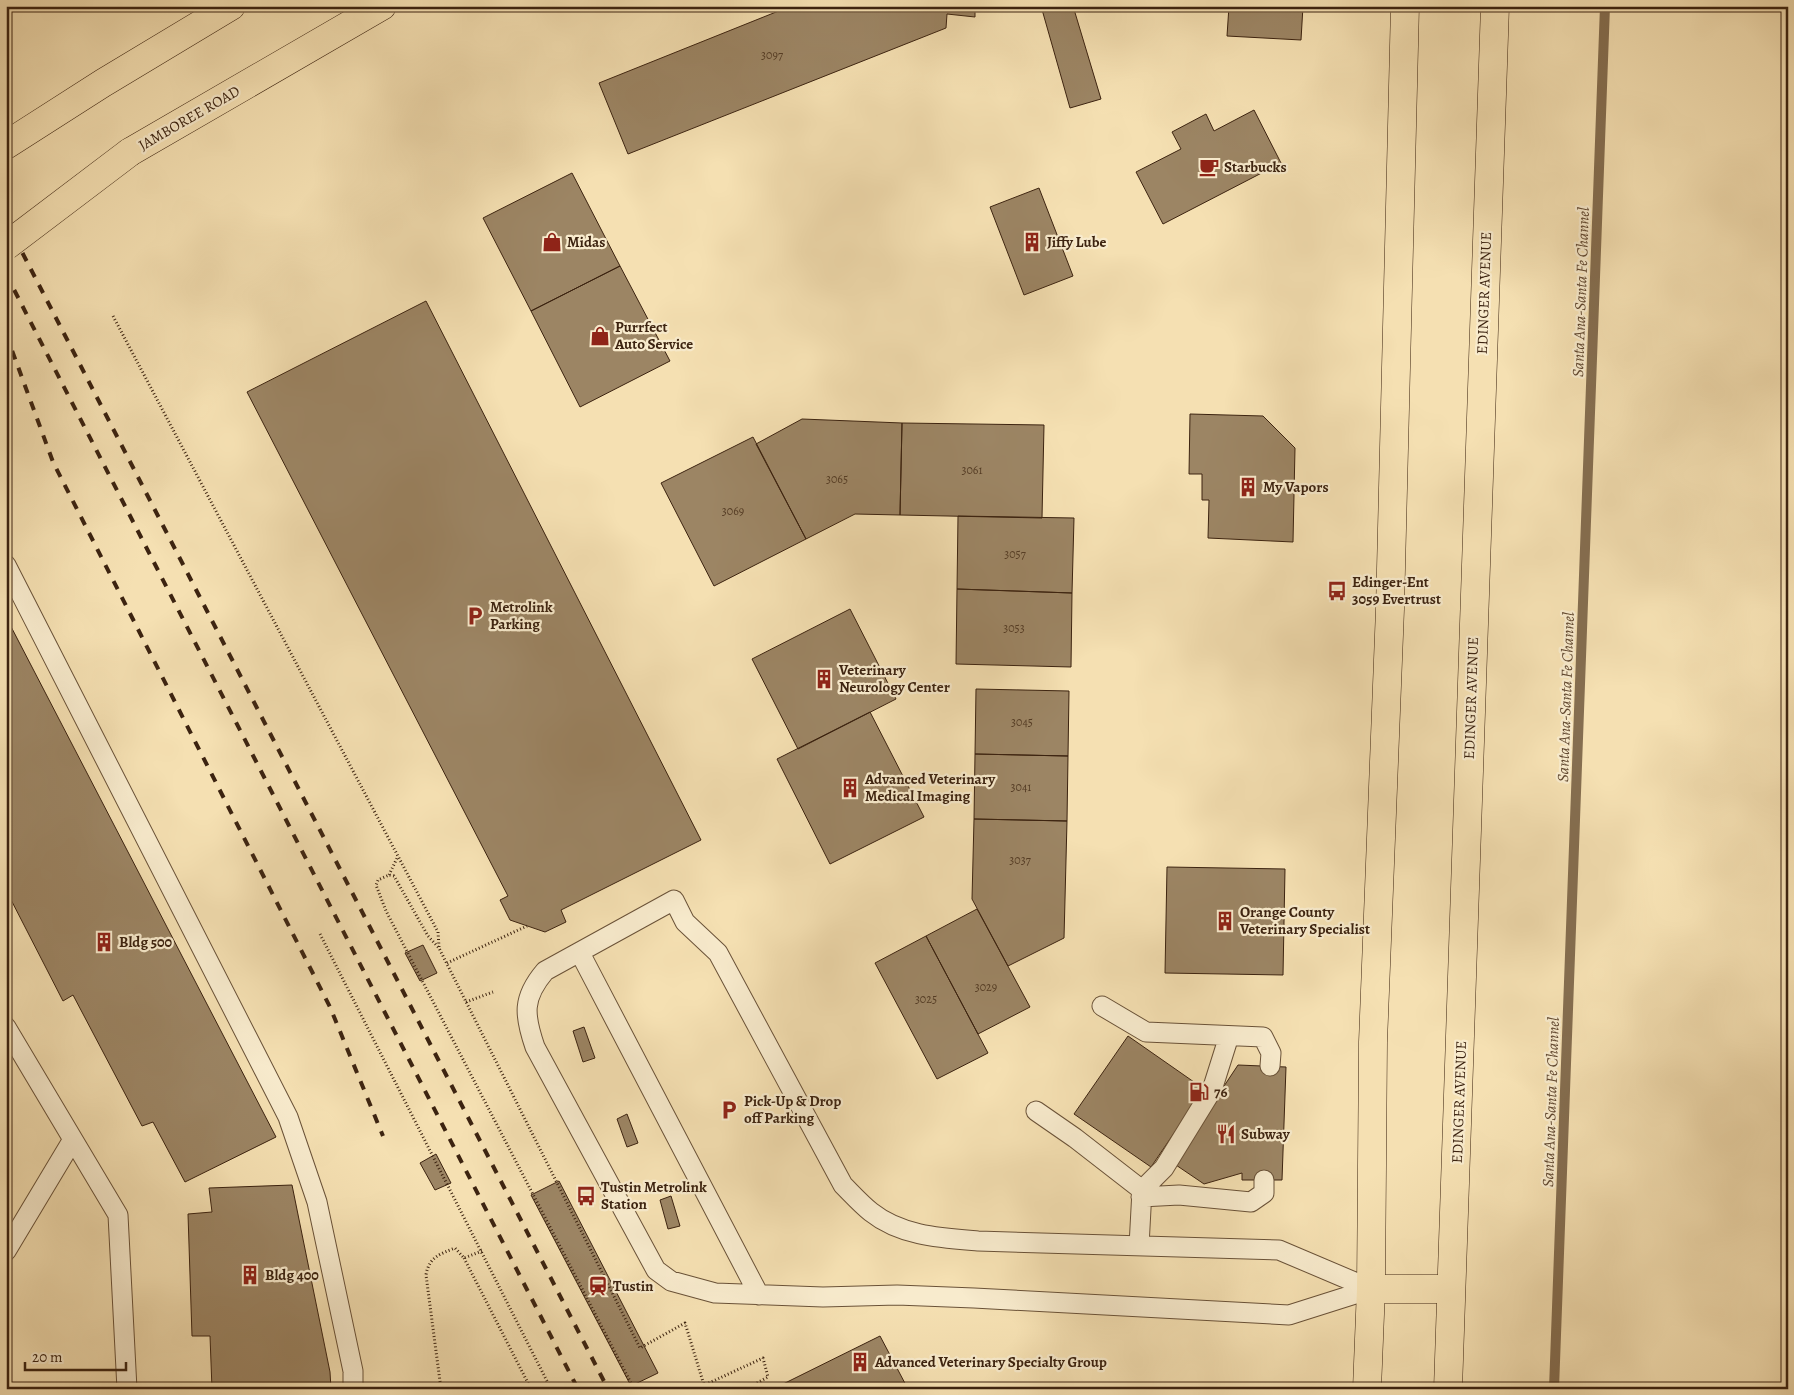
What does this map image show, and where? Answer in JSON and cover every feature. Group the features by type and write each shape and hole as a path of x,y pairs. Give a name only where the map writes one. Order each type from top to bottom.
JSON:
{"main road":[{"path":"6,145 103,83 231,6"},
{"name":"JAMBOREE ROAD","path":"6,246 130,152 382,6"},
{"path":"1367,1389 1373,1042 1390,609 1404,6"},
{"name":"EDINGER AVENUE","path":"1448,1389 1494,6"},
{"path":"1370,1290 1451,1289"}],"lane":[{"path":"6,565 288,1116 317,1202 353,1371 353,1389"},
{"path":"674,900 685,922 718,954 843,1185 872,1213 894,1226 913,1233 978,1241 1280,1250 1370,1290 1289,1315 897,1295 823,1297 715,1293 671,1281 656,1270 535,1047 526,1022 527,1001 534,984 545,971 674,900"},
{"path":"580,953 759,1295"},
{"path":"1102,1006 1146,1032 1263,1037 1272,1053 1270,1066"},
{"path":"6,1027 72,1141 118,1215 127,1389"},
{"path":"1139,1246 1141,1194 1164,1168 1212,1090 1229,1036"},
{"path":"1036,1111 1075,1138 1141,1194 1251,1202 1264,1193 1264,1180"},
{"path":"6,1251 72,1141"}],"path":[{"path":"113,316 438,932 439,948"},
{"path":"398,855 389,875 378,880 376,885 386,911 634,1389"},
{"path":"389,875 394,876 428,936 439,948 447,963 640,1348 685,1323 704,1385"},
{"path":"447,963 528,926"},
{"path":"320,934 551,1389"},
{"path":"466,1002 493,992"},
{"path":"441,1389 426,1274 428,1266 435,1255 455,1248 464,1258 531,1389"},
{"path":"464,1258 482,1251"},
{"path":"696,1389 763,1358 768,1377 746,1389"}],"building":[{"path":"791,6 975,6 975,17 947,14 946,28 628,154 599,83"},
{"path":"1041,6 1073,6 1101,99 1070,108"},
{"path":"1229,6 1303,6 1301,40 1227,36"},
{"name":"Starbucks","path":"1254,110 1281,163 1163,224 1136,172 1181,149 1172,132 1206,114 1214,131"},
{"name":"Midas","path":"572,173 620,266 531,311 483,218"},
{"name":"Jiffy Lube","path":"1039,188 1073,276 1024,295 990,207"},
{"name":"Purrfect Auto Service","path":"620,266 670,361 580,407 531,311"},
{"name":"Metrolink Parking","path":"426,301 701,840 561,910 566,922 545,932 510,920 500,900 508,896 247,392"},
{"name":"My Vapors","path":"1190,414 1263,416 1295,448 1293,542 1208,538 1209,500 1202,500 1202,474 1189,474"},
{"path":"802,419 902,423 900,515 855,514 806,539 756,444"},
{"path":"902,423 1044,425 1042,518 900,515"},
{"path":"753,437 806,539 714,586 661,483"},
{"path":"958,516 1074,518 1072,593 957,589"},
{"path":"957,589 1072,593 1071,667 956,664"},
{"name":"Veterinary Neurology Center","path":"850,609 896,699 798,749 752,659"},
{"name":"Bldg 500","path":"6,617 276,1137 185,1182 153,1122 142,1126 73,995 63,1001 6,890"},
{"path":"976,689 1069,691 1068,756 975,754"},
{"name":"Advanced Veterinary Medical Imaging","path":"870,712 924,817 830,864 777,759"},
{"path":"975,754 1068,756 1067,821 974,819"},
{"path":"974,819 1067,821 1064,938 1008,966 972,899"},
{"name":"Orange County Veterinary Specialist","path":"1167,867 1285,869 1283,975 1165,973"},
{"path":"977,909 1030,1007 978,1034 926,936"},
{"path":"926,936 988,1053 937,1079 875,963"},
{"path":"423,945 437,973 420,981 405,953"},
{"path":"584,1027 595,1058 583,1062 573,1031"},
{"path":"1128,1036 1204,1089 1151,1167 1074,1114"},
{"path":"1238,1065 1286,1067 1282,1180 1242,1180 1242,1173 1204,1184 1173,1163"},
{"path":"627,1114 638,1143 627,1147 617,1119"},
{"path":"436,1154 451,1183 435,1190 420,1163"},
{"path":"559,1181 658,1373 631,1386 531,1195"},
{"name":"Bldg 400","path":"292,1185 330,1372 331,1389 212,1389 210,1336 192,1336 188,1214 212,1212 209,1188"},
{"path":"671,1196 680,1226 668,1229 660,1200"},
{"name":"Advanced Veterinary Specialty Group","path":"880,1336 908,1389 773,1389"}],"waterway":[{"name":"Santa Ana-Santa Fe Channel","path":"1554,1389 1605,6"}],"railway":[{"path":"6,221 608,1389"},
{"path":"6,274 578,1389"},
{"path":"6,334 53,462 330,1007 383,1136"}],"place":[{"name":"Starbucks","path":"1209,167"},
{"name":"Midas","path":"552,242"},
{"name":"Jiffy Lube","path":"1032,242"},
{"name":"Purrfect Auto Service","path":"600,336"},
{"name":"My Vapors","path":"1248,487"},
{"name":"Edinger-Ent 3059 Evertrust","path":"1337,591"},
{"name":"Metrolink Parking","path":"475,616"},
{"name":"Veterinary Neurology Center","path":"824,679"},
{"name":"Advanced Veterinary Medical Imaging","path":"850,788"},
{"name":"Orange County Veterinary Specialist","path":"1225,921"},
{"name":"Bldg 500","path":"104,942"},
{"name":"76","path":"1199,1092"},
{"name":"Pick-Up & Drop off Parking","path":"729,1110"},
{"name":"Subway","path":"1226,1134"},
{"name":"Tustin Metrolink Station","path":"586,1196"},
{"name":"Bldg 400","path":"250,1275"},
{"name":"Tustin","path":"598,1286"},
{"name":"Advanced Veterinary Specialty Group","path":"860,1362"}]}
